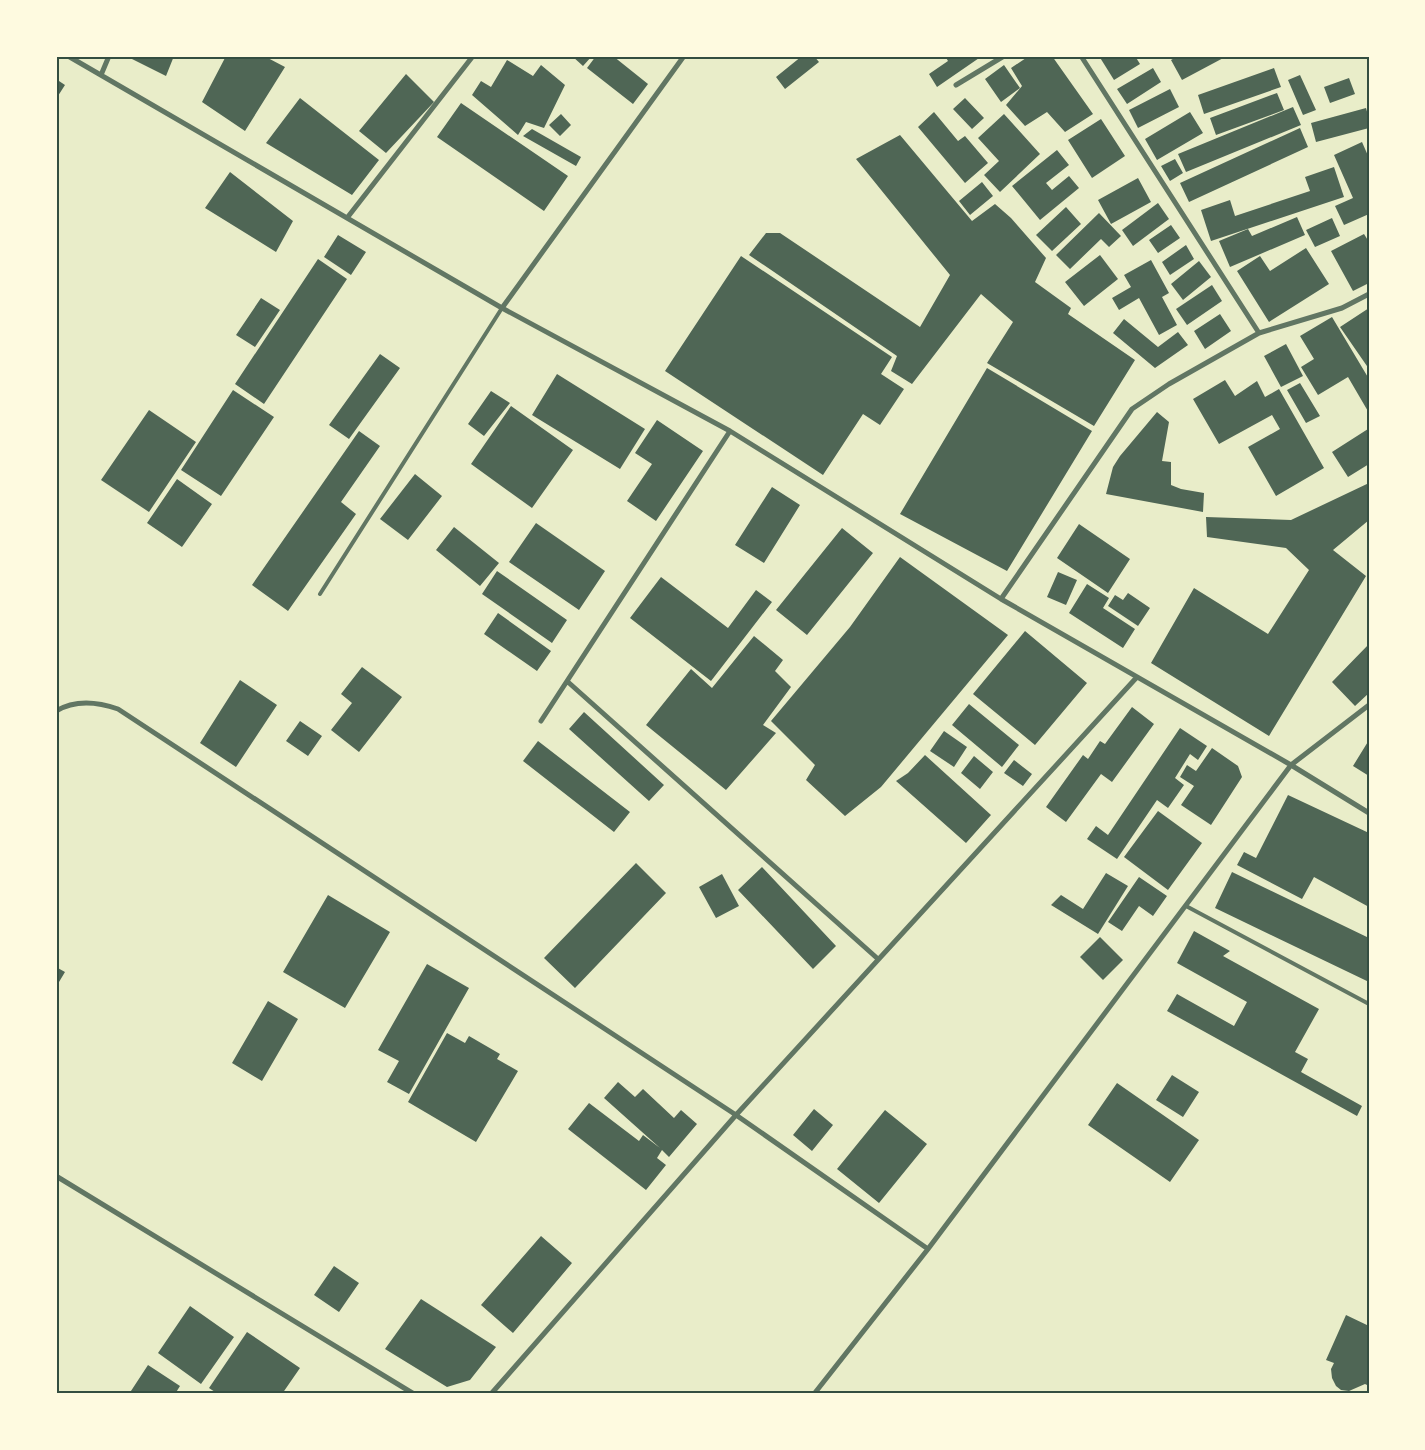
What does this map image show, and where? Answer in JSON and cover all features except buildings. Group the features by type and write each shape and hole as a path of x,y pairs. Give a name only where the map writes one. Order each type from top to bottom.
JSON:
{"street":[{"path":"68,56 502,308 730,431 1001,599 1292,765 1369,813"},
{"path":"101,75 109,56"},
{"path":"347,218 473,56"},
{"path":"502,308 684,56"},
{"path":"956,85 1004,56"},
{"path":"1081,56 1259,333"},
{"path":"1001,599 1132,409 1169,384 1259,333 1342,308 1369,294"},
{"path":"541,721 730,431"},
{"path":"491,1394 736,1115 1137,678"},
{"path":"568,682 878,959"},
{"path":"56,711 79,703 99,703 118,709 736,1115 928,1249"},
{"path":"814,1394 928,1249 1292,765 1369,705"},
{"path":"56,1176 414,1394"}],"lane":[{"path":"320,594 502,308"},
{"path":"1186,906 1369,1004"}]}
